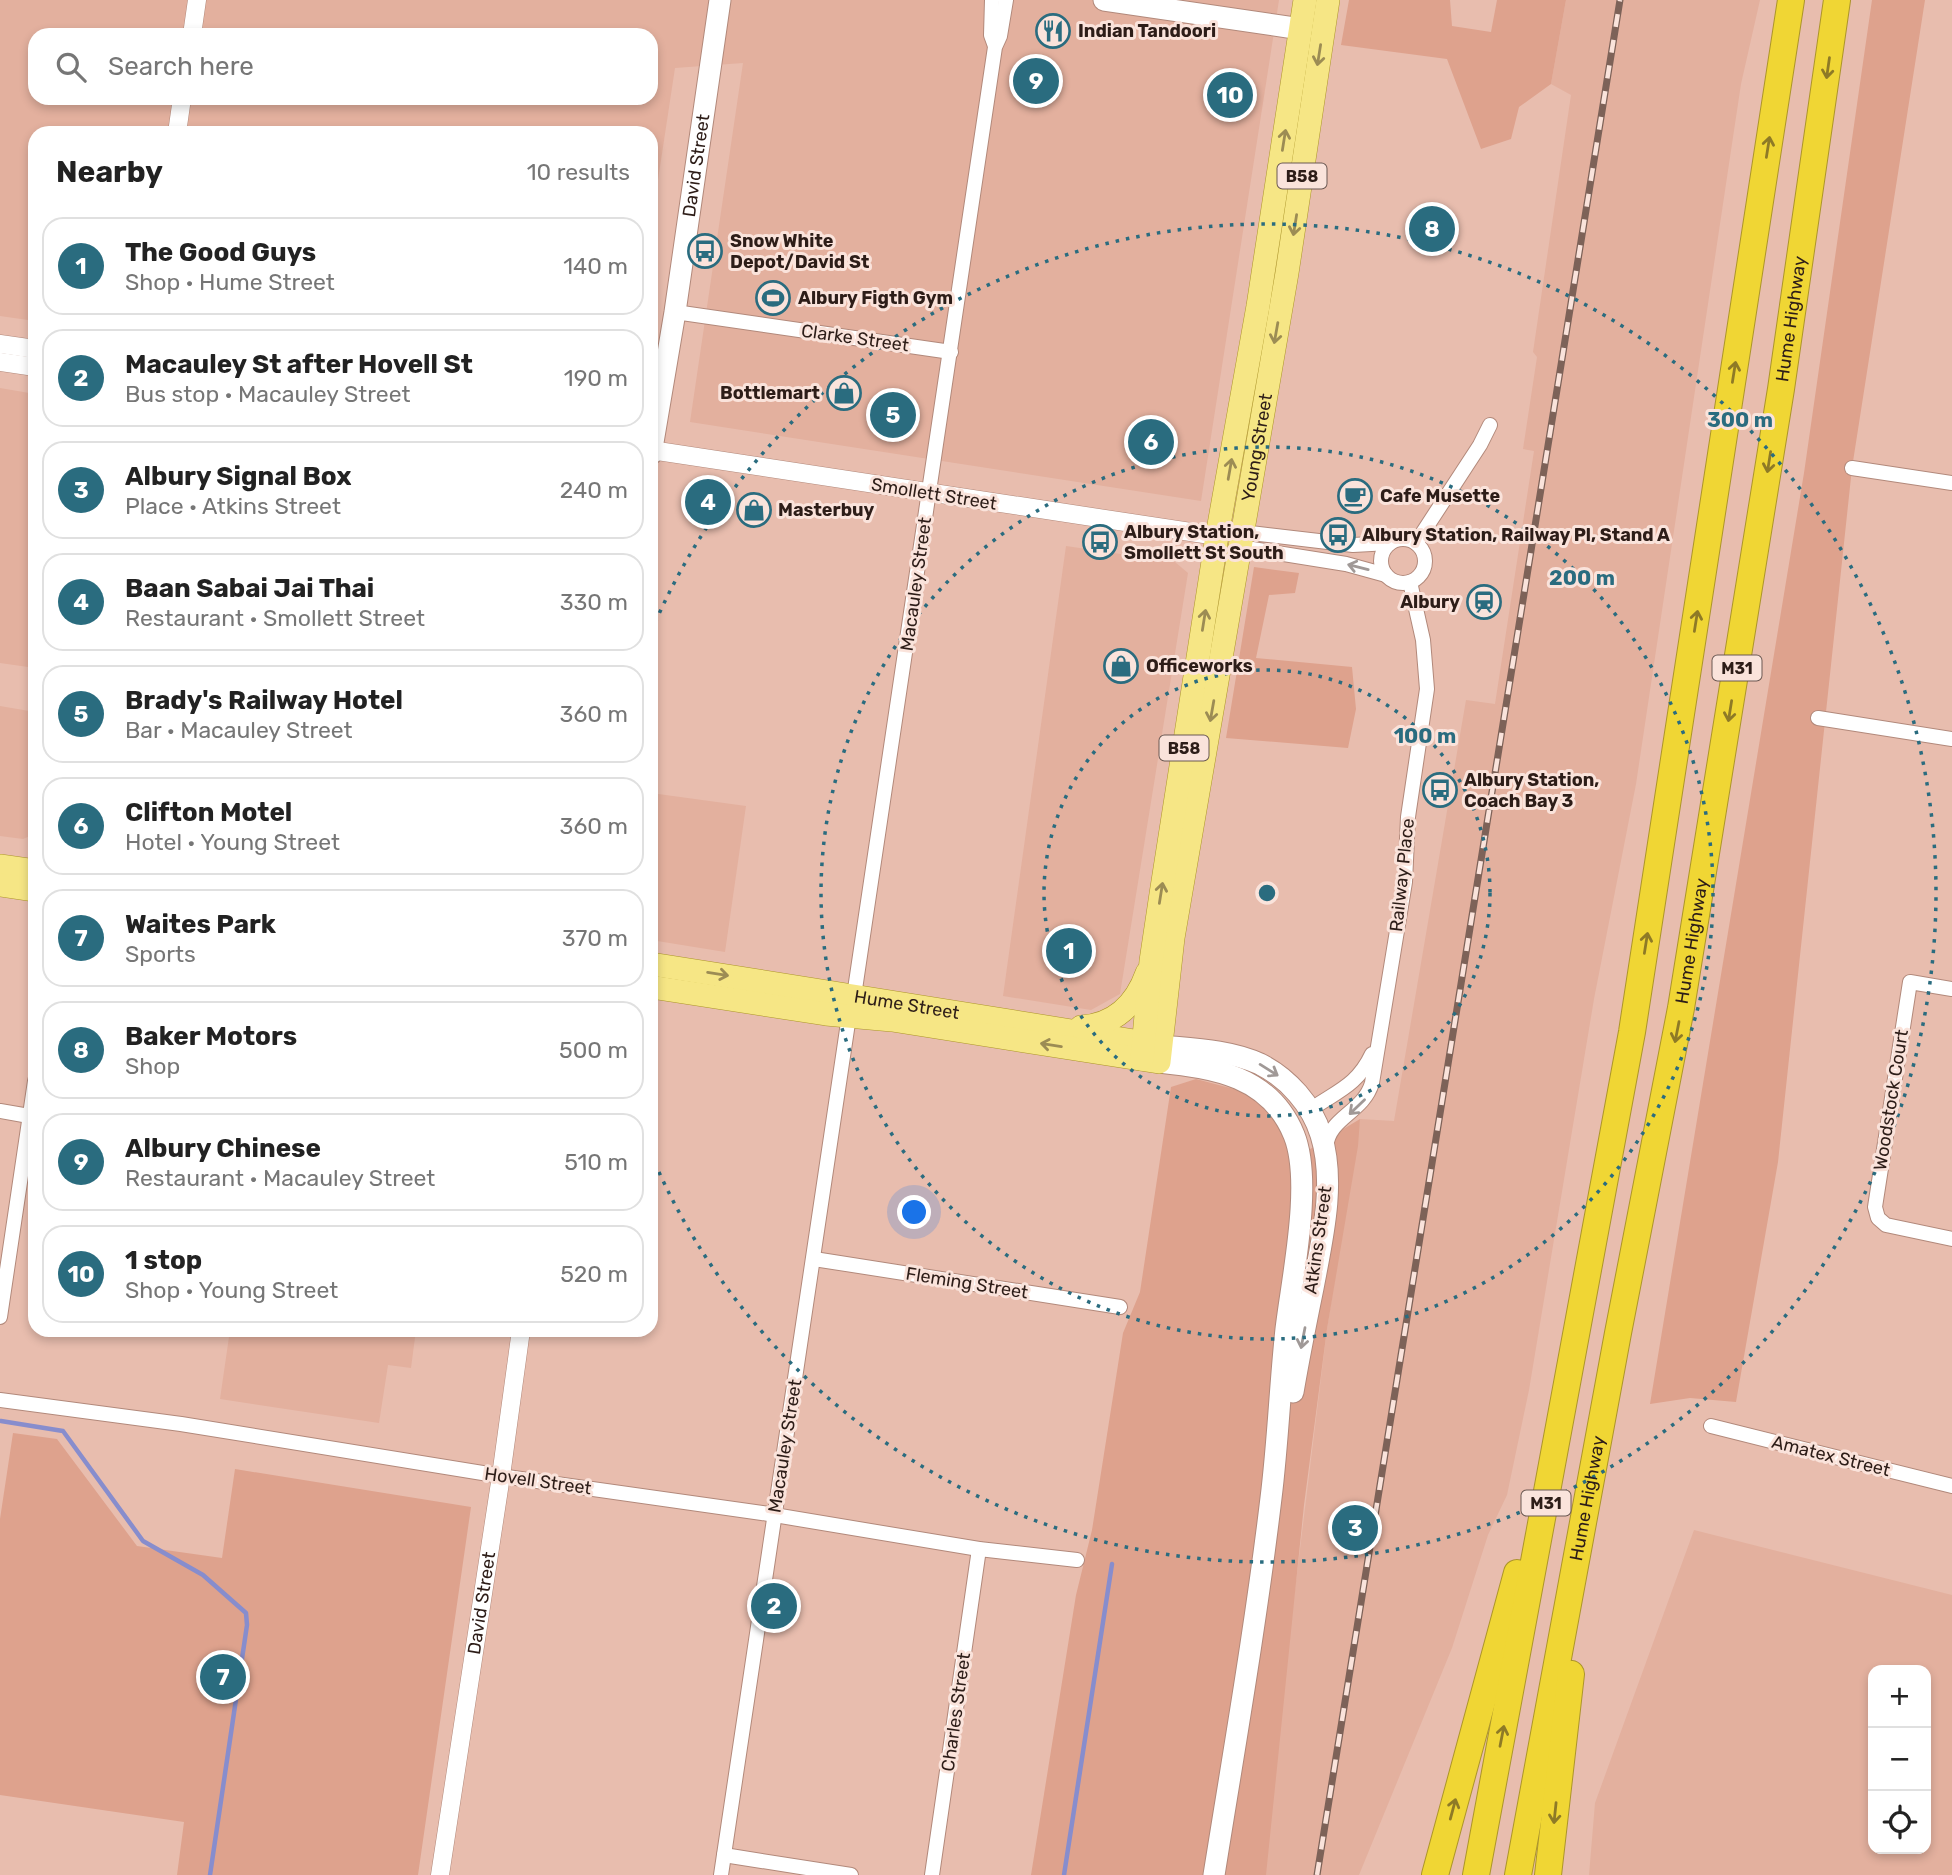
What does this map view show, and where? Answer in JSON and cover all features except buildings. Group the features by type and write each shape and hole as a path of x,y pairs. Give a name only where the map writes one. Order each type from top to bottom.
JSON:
{"highway":[{"name":"M31","path":"1476,1875 1632,1032 1791,0"},
{"name":"Hume Highway","path":"1518,1875 1618,1333 1684,995 1783,376 1837,0"},
{"path":"1435,1875 1524,1548 1614,1131"},
{"path":"1548,1875 1574,1648 1614,1403 1618,1333"}],"main road":[{"name":"David Street","path":"658,413 676,312 720,0"},
{"path":"1104,0 1308,18"},
{"path":"1180,0 1308,18"},
{"name":"Young Street","path":"1152,1052 1151,961 1217,536 1308,18 1328,0"},
{"name":"Young Street","path":"1152,1052 1287,273 1308,18"},
{"path":"1217,536 1241,540"},
{"path":"0,866 28,870"},
{"path":"0,885 28,889"},
{"name":"B58","path":"1050,1027 1085,1027 1110,1020 1137,997 1151,961"},
{"name":"Hume Street","path":"658,965 852,1006 892,1020 1152,1052"},
{"name":"Hume Street","path":"658,988 1050,1027 1152,1052"},
{"name":"Atkins Street","path":"1152,1052 1227,1054 1255,1062 1287,1083 1310,1110 1322,1137 1327,1173 1319,1251 1271,1497 1214,1875"},
{"name":"Atkins Street","path":"1152,1052 1244,1080 1269,1098 1291,1127 1300,1152 1300,1219 1271,1497"},
{"path":"1292,1284 1308,1223 1313,1189 1313,1157 1305,1124 1310,1110"}],"street":[{"path":"193,28 197,0"},
{"name":"Macauley Street","path":"992,0 991,35 995,47"},
{"name":"Macauley Street","path":"721,1875 995,47 1000,36 1006,0"},
{"path":"178,126 181,105"},
{"name":"Clarke Street","path":"676,312 951,352"},
{"path":"0,344 28,348"},
{"path":"0,362 28,366"},
{"path":"1416,543 1473,457 1490,425"},
{"name":"Smollett Street","path":"658,453 1217,536"},
{"path":"1852,468 1952,483"},
{"path":"1241,540 1353,545 1404,540 1416,543 1424,555 1424,568 1416,579 1397,582 1386,575 1338,562 1241,540"},
{"path":"1386,575 1382,569 1382,555 1390,543"},
{"name":"Railway Place","path":"1327,1173 1326,1151 1329,1134 1337,1123 1358,1107 1367,1095 1374,1075 1405,882 1408,817 1427,689 1423,640 1410,582"},
{"path":"1818,718 1952,739"},
{"name":"Woodstock Court","path":"1952,989 1908,979 1874,1221 1952,1239"},
{"name":"Railway Place","path":"1310,1110 1358,1079 1377,1044"},
{"path":"0,1111 28,1116"},
{"path":"0,1317 28,1163"},
{"name":"Fleming Street","path":"814,1259 1120,1307"},
{"name":"David Street","path":"440,1875 520,1337"},
{"name":"Hovell Street","path":"0,1400 181,1424 979,1549 1077,1560"},
{"name":"Amatex Street","path":"1711,1426 1952,1486"},
{"name":"Charles Street","path":"932,1875 979,1549"},
{"path":"724,1856 851,1875"}],"shaded area":[{"path":"0,0 1279,0 1201,501 690,422 743,63 675,68 658,180 658,126 28,126 28,320 0,316"},
{"path":"1349,0 1450,0 1452,26 1491,32 1497,0 1566,0 1551,84 1519,107 1511,139 1481,149 1447,59 1341,45"},
{"path":"1566,0 1760,0 1741,84 1636,784 1594,999 1529,1390 1507,1495 1488,1535 1452,1648 1359,1875 1260,1875 1327,1329 1360,1119 1394,1121 1466,700 1495,704 1534,451 1523,449 1537,357 1533,352 1571,95 1551,84"},
{"path":"1872,0 1925,0 1852,468 1778,1162 1736,1402 1690,1398 1650,1404 1804,473"},
{"path":"0,388 28,393 28,667 0,663"},
{"path":"1066,546 1175,562 1188,573 1120,994 1091,1010 1003,996"},
{"path":"1254,567 1299,573 1295,593 1269,595 1256,658 1352,667 1356,709 1348,748 1226,738"},
{"path":"0,706 28,711 28,837 23,839 0,836"},
{"path":"658,794 746,806 725,952 658,941"},
{"path":"1196,1079 1238,1090 1253,1098 1279,1123 1292,1160 1360,1119 1358,1146 1327,1329 1304,1505 1266,1875 1031,1875 1076,1595 1092,1530 1123,1333 1140,1292 1171,1087"},
{"path":"229,1337 415,1337 411,1368 388,1365 379,1423 220,1399"},
{"path":"13,1433 57,1439 137,1546 222,1558 235,1469 471,1507 418,1875 177,1875 184,1822 0,1795 0,1519"},
{"path":"1694,1530 1952,1595 1952,1875 1589,1875 1595,1803"}],"waterway":[{"path":"1,1421 63,1431 143,1541 203,1575 246,1613 247,1625 210,1875"},
{"path":"1064,1875 1112,1564"}],"railway":[{"path":"1317,1875 1620,0"}],"place":[{"name":"Indian Tandoori","path":"1053,31"},
{"name":"Albury Chinese","path":"1036,81"},
{"name":"1 stop","path":"1230,95"},
{"name":"Baker Motors","path":"1432,229"},
{"name":"Snow White Depot/David St","path":"705,251"},
{"name":"Albury Figth Gym","path":"773,298"},
{"name":"Bottlemart","path":"844,393"},
{"name":"Brady's Railway Hotel","path":"893,415"},
{"name":"Clifton Motel","path":"1151,442"},
{"name":"Cafe Musette","path":"1355,496"},
{"name":"Baan Sabai Jai Thai","path":"708,502"},
{"name":"Masterbuy","path":"754,510"},
{"name":"Albury Station, Railway Pl, Stand A","path":"1338,535"},
{"name":"Albury Station, Smollett St South","path":"1100,542"},
{"name":"Albury","path":"1484,602"},
{"name":"Officeworks","path":"1121,666"},
{"name":"Albury Station, Coach Bay 3","path":"1440,790"},
{"name":"The Good Guys","path":"1069,951"},
{"name":"Albury Signal Box","path":"1355,1528"},
{"name":"Macauley St after Hovell St","path":"774,1606"},
{"name":"Waites Park","path":"223,1677"}]}
